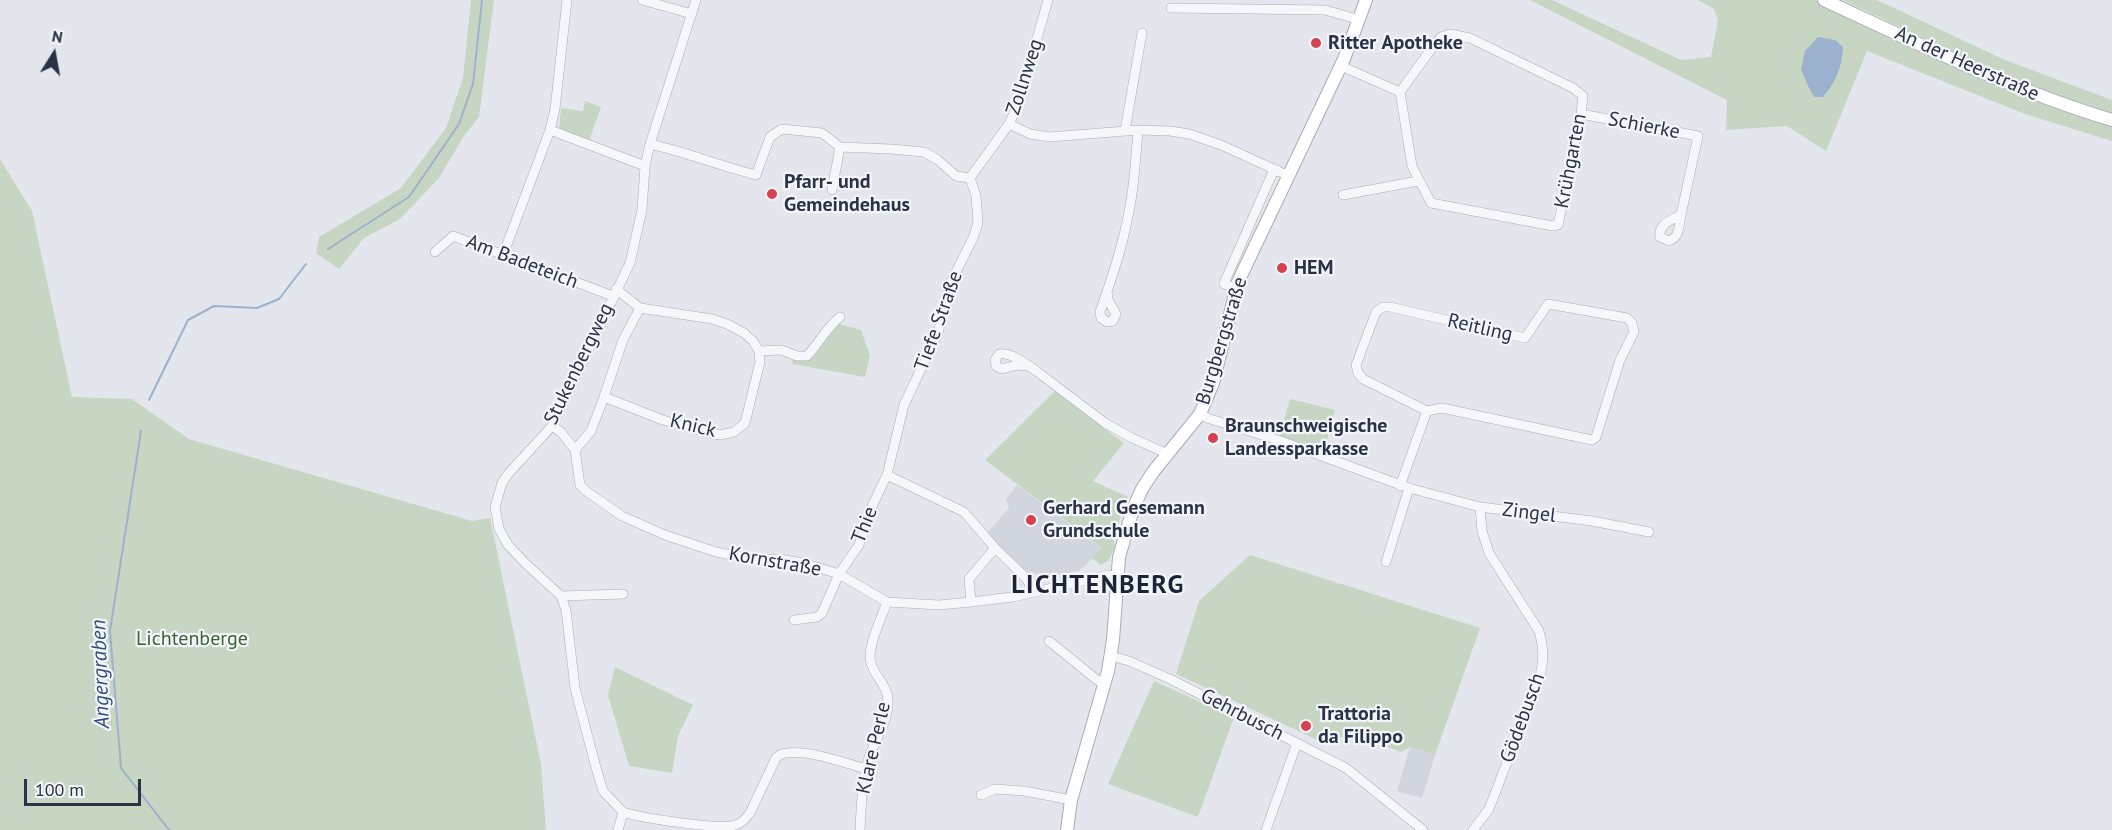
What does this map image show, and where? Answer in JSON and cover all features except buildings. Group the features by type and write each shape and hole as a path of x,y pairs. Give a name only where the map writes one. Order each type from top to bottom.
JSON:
{"street":[{"path":"503,255 550,130 555,109 567,0"},
{"path":"642,0 692,14"},
{"name":"Stukenbergweg","path":"561,596 508,545 499,529 495,507 502,483 508,474 552,426 630,263 638,234 645,166 650,144 696,0"},
{"name":"Zollnweg","path":"965,178 1009,124 1018,105 1048,0"},
{"name":"Burgbergstraße","path":"1067,830 1071,800 1111,656 1116,576 1122,543 1135,503 1142,489 1200,414 1213,384 1236,288 1341,66 1366,0"},
{"name":"An der Heerstraße","path":"1824,0 2012,86 2068,107 2112,120"},
{"path":"1171,8 1241,4 1325,10 1360,20"},
{"path":"1125,130 1142,33"},
{"name":"Krühgarten","path":"1459,34 1573,88 1583,96 1581,114 1558,225 1553,226 1431,203 1412,166 1400,92 1441,37 1459,34"},
{"path":"1341,66 1400,92"},
{"name":"Schierke","path":"1581,114 1698,136 1681,215"},
{"path":"1009,124 1030,134 1041,136 1125,130 1163,130 1189,134 1221,145 1288,176"},
{"path":"650,144 756,175 770,137 782,129 822,133 840,147 924,152 934,156 952,174 965,178"},
{"path":"550,130 645,166"},
{"path":"1107,291 1127,221 1138,130"},
{"path":"832,190 840,147"},
{"path":"1236,288 1224,284 1225,281 1272,174 1276,170"},
{"name":"Tiefe Straße","path":"886,475 904,405 938,333 951,282 978,223 976,196 965,178"},
{"path":"1343,195 1418,181"},
{"name":"Am Badeteich","path":"435,252 453,236 615,293"},
{"path":"615,293 640,308 727,324 744,333 759,351 781,350 797,356 807,356 833,322 840,317"},
{"name":"Reitling","path":"1548,303 1627,318 1632,323 1634,332 1620,360 1596,436 1592,440 1442,408 1428,411 1363,379 1358,373 1356,365 1368,333 1376,312 1383,307 1525,338 1548,303"},
{"path":"552,426 561,432 575,450 591,431 620,349 640,308"},
{"name":"Knick","path":"604,397 663,420 705,432 720,435 734,432 745,423 760,362 759,351"},
{"path":"1028,366 1105,423 1168,454"},
{"path":"1386,562 1428,411"},
{"name":"Zingel","path":"1200,414 1251,430 1405,487 1480,507 1575,519 1649,532"},
{"name":"Kornstraße","path":"575,450 580,485 622,516 665,535 716,552 758,560 779,559 803,563 839,574 887,602 939,604 972,602 1034,592 1102,576 1116,576"},
{"path":"886,475 964,512 995,548 1026,578 1034,592"},
{"name":"Thie","path":"794,620 820,615 839,574 859,545 886,475"},
{"name":"Gödebusch","path":"1473,830 1489,809 1539,679 1544,660 1539,630 1489,553 1482,531 1480,507"},
{"path":"972,602 969,579 995,548"},
{"path":"623,594 561,596 566,610 575,688 595,764 603,791 623,812 651,818 728,826 744,821 750,813 776,758 781,754 799,753 822,757 866,769"},
{"name":"Klare Perle","path":"860,830 866,769 887,713 886,689 871,664 869,654 887,602"},
{"path":"1049,641 1105,684"},
{"name":"Gehrbusch","path":"1111,656 1129,661 1170,679 1346,768 1423,830"},
{"path":"1266,830 1296,743"},
{"path":"981,795 995,789 1024,791 1071,800"},
{"path":"618,830 623,812"}],"shaded area":[{"name":"Gerhard Gesemann Grundschule","path":"1017,485 1103,549 1079,571 1049,576 1027,572 995,545 986,534 1009,508 1006,499"},
{"path":"1410,747 1435,755 1422,798 1397,791"}],"green space":[{"path":"471,0 494,0 479,117 464,136 439,178 400,219 364,238 339,269 316,253 319,237 401,188 446,128 463,78"},
{"path":"1530,0 1552,0 1681,60 1711,57 1718,20 1714,9 1698,0 1815,0 1981,78 2048,105 2112,124 2112,141 2025,114 1867,51 1826,151 1787,126 1726,130 1727,100"},
{"path":"1843,0 1877,0 2005,60 2112,100 2112,115 1999,74"},
{"path":"585,101 601,107 589,141 559,129 561,108 583,111"},
{"name":"Lichtenberge","path":"0,159 32,211 72,397 132,399 189,439 472,521 490,518 541,764 546,830 0,830"},
{"path":"836,323 861,330 870,356 865,377 792,364 793,357 809,356 814,353 824,343"},
{"path":"1055,391 1124,443 1093,481 1128,497 1113,538 1115,546 1109,560 1101,565 1092,558 1102,548 985,460"},
{"path":"1290,399 1335,410 1323,455 1279,438"},
{"path":"1250,555 1480,628 1435,755 1410,747 1401,752 1351,733 1326,744 1176,674 1199,601"},
{"path":"615,667 693,705 678,736 672,773 629,766 608,695"},
{"path":"1154,681 1234,717 1198,817 1108,784"}],"water":[{"path":"1818,37 1835,40 1843,47 1838,74 1823,97 1815,97 1801,70 1805,51"}],"waterway":[{"name":"Angergraben","path":"328,249 409,197 459,124 473,84 482,0"},
{"name":"Angergraben","path":"149,400 188,320 214,306 257,308 279,299 306,264"},
{"name":"Angergraben","path":"141,431 110,631 121,768 169,830"}],"place":[{"name":"Ritter Apotheke","path":"1316,43"},
{"name":"Pfarr- und Gemeindehaus","path":"772,194"},
{"name":"HEM","path":"1282,268"},
{"name":"Braunschweigische Landessparkasse","path":"1213,438"},
{"name":"Gerhard Gesemann Grundschule","path":"1031,520"},
{"name":"Trattoria da Filippo","path":"1306,726"}],"district":[{"name":"LICHTENBERG","path":"1098,586"}]}
